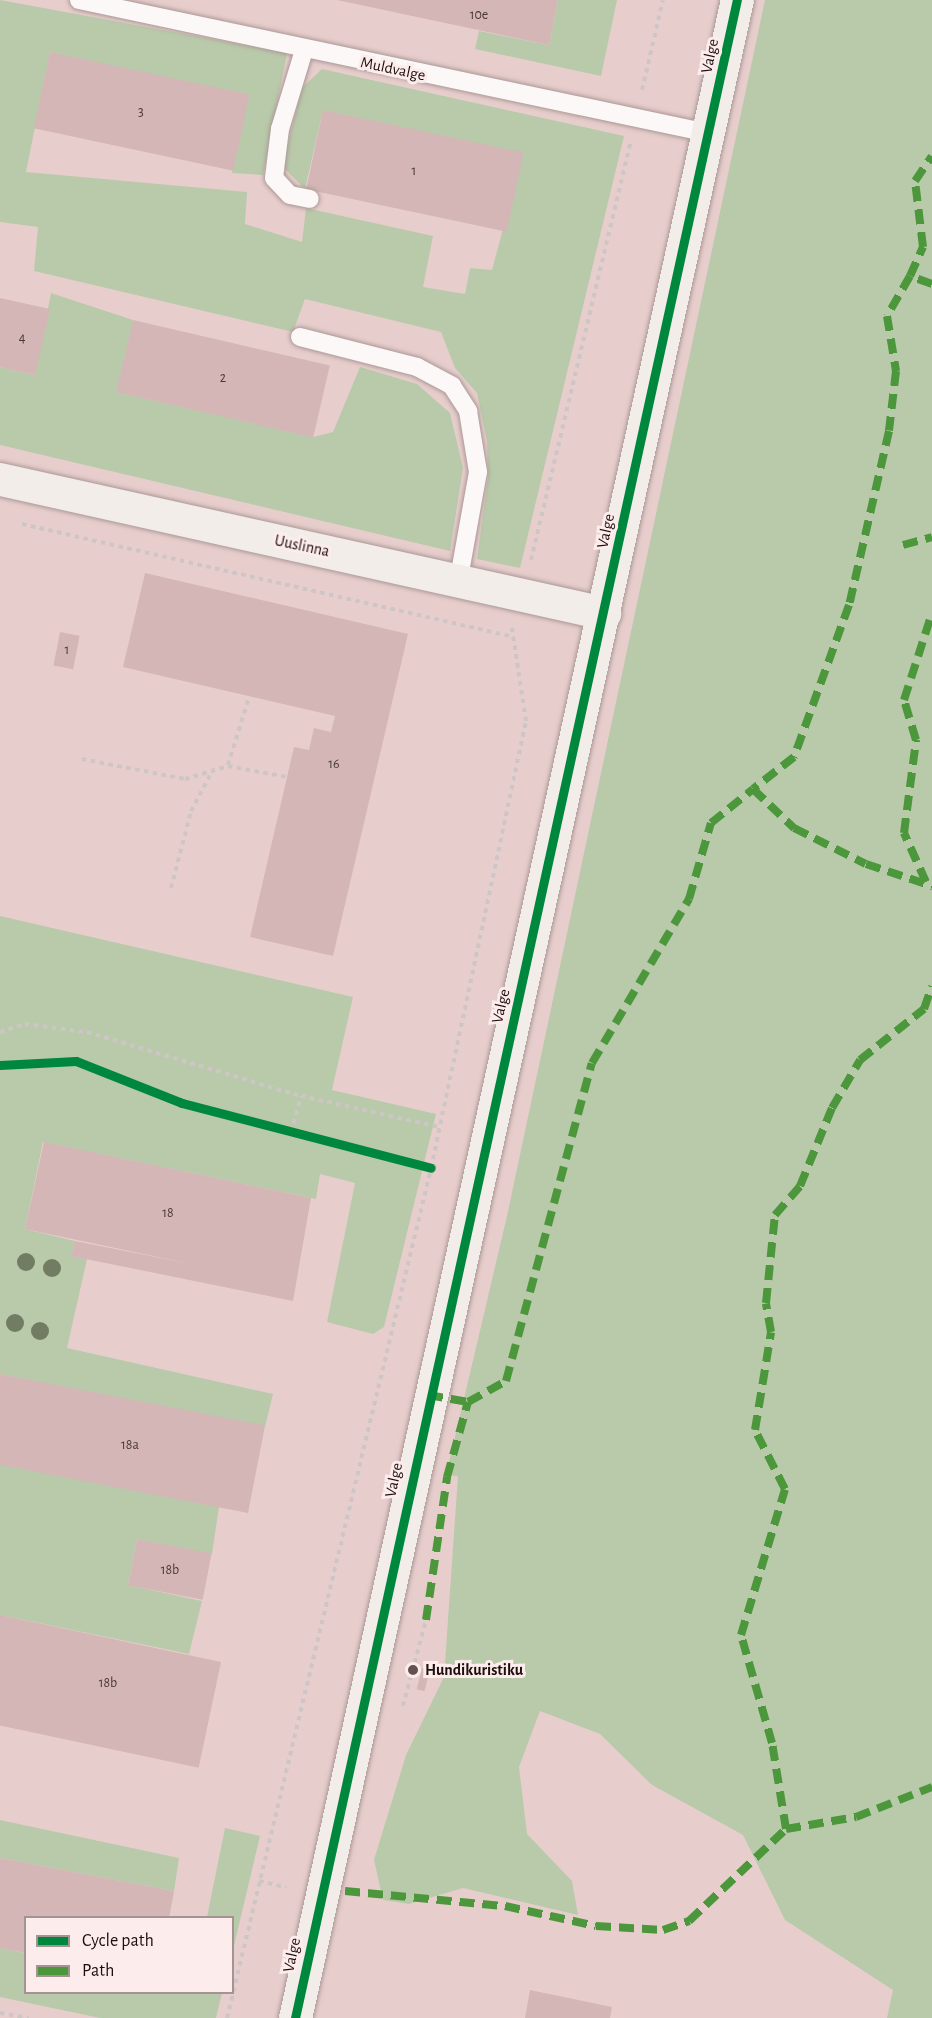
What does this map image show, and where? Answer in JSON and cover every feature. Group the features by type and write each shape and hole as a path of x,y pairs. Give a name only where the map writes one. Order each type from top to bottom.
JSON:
{"street":[{"name":"Valge","path":"295,2018 737,0"},
{"name":"Uuslinna","path":"0,479 459,578 604,613"}],"lane":[{"name":"Muldvalge","path":"79,0 304,50 708,133"},
{"path":"304,50 280,129 274,178 290,195 310,199"},
{"path":"300,337 417,367 452,386 468,411 478,472 459,578"}],"path":[{"path":"234,1989 440,1127 526,721 510,636 663,0"},
{"path":"11,522 510,636"},
{"path":"228,766 249,697"},
{"path":"82,759 184,780 210,776 228,766 287,777"},
{"path":"171,888 191,811 210,776"},
{"path":"0,1032 25,1024 87,1032 301,1096 440,1127"},
{"path":"291,1132 301,1096"},
{"path":"280,1129 302,1135"},
{"path":"420,1165 431,1168"},
{"path":"227,2018 233,1994"},
{"path":"0,2013 29,2018"}],"green space":[{"path":"0,0 287,53 263,175 232,173 248,96 50,52 26,172 247,192 245,224 302,242 306,208 433,236 423,287 465,294 470,268 492,270 523,154 323,110 305,189 282,166 302,88 322,69 624,136 520,568 477,559 488,479 487,441 477,393 455,368 441,332 305,299 293,332 34,271 38,227 0,222"},
{"path":"558,0 617,0 601,76 475,49 479,31 549,45"},
{"path":"765,0 932,0 932,2018 887,2018 893,1990 785,1920 743,1835 652,1785 600,1734 540,1711 519,1767 527,1834 572,1881 578,1915 463,1888 409,1904 383,1900 374,1860 406,1755 444,1677 458,1476 446,1475 507,1216"},
{"path":"51,293 133,320 117,392 313,437 333,432 360,367 417,384 450,413 463,468 450,551 0,445 0,367 35,375"},
{"path":"0,916 353,997 332,1090 436,1114 384,1327 373,1334 327,1322 355,1183 320,1174 316,1199 43,1142 25,1229 75,1241 71,1256 87,1259 67,1348 273,1394 265,1427 0,1374"},
{"path":"0,1463 219,1507 212,1554 137,1539 128,1585 202,1601 189,1654 0,1615"},
{"path":"0,1820 179,1858 174,1891 0,1858"},
{"path":"225,1828 260,1836 234,1946 234,1916 207,1916"},
{"path":"0,1948 24,1953 24,1994 222,1994 216,2018 100,2018 0,1997"}],"building":[{"path":"337,0 558,0 549,45"},
{"path":"50,52 250,94 233,171 34,128"},
{"path":"323,110 524,153 507,232 306,189"},
{"path":"0,298 50,309 35,375 0,367"},
{"path":"133,320 330,365 313,438 116,392"},
{"path":"145,573 408,634 333,956 250,937 294,747 309,750 314,728 331,732 335,716 123,667"},
{"path":"60,632 80,636 73,669 54,665"},
{"path":"44,1142 311,1198 293,1301 71,1256 75,1241 196,1265 25,1229"},
{"path":"0,1374 265,1426 248,1513 0,1465"},
{"path":"137,1539 212,1554 203,1600 128,1585"},
{"path":"0,1615 221,1662 199,1768 0,1725"},
{"path":"422,1668 430,1670 424,1691 417,1689"},
{"path":"0,1858 174,1891 169,1916 24,1916 24,1953 0,1948"},
{"path":"530,1990 612,2007 610,2018 525,2018"}],"marked path":[{"path":"910,276 923,247 915,181 932,156"},
{"path":"932,284 910,276 887,316 896,371 889,431 849,605 794,757 753,789 794,828 866,864 932,886"},
{"path":"903,545 932,537"},
{"path":"926,882 904,833 916,740 904,700 932,613"},
{"path":"428,1395 468,1402 506,1381 592,1063 689,899 711,823 753,789"},
{"path":"786,1829 772,1743 741,1635 785,1489 755,1430 771,1332 766,1303 775,1215 800,1186 832,1108 860,1060 924,1009 932,986"},
{"path":"426,1620 447,1477 468,1402"},
{"path":"345,1891 505,1906 596,1926 663,1930 689,1921 786,1829 856,1817 932,1787"}],"cycle path":[{"path":"295,2018 737,0"},
{"path":"0,1065 76,1061 182,1103 431,1168"}],"place":[{"name":"Hundikuristiku","path":"413,1670"}]}
